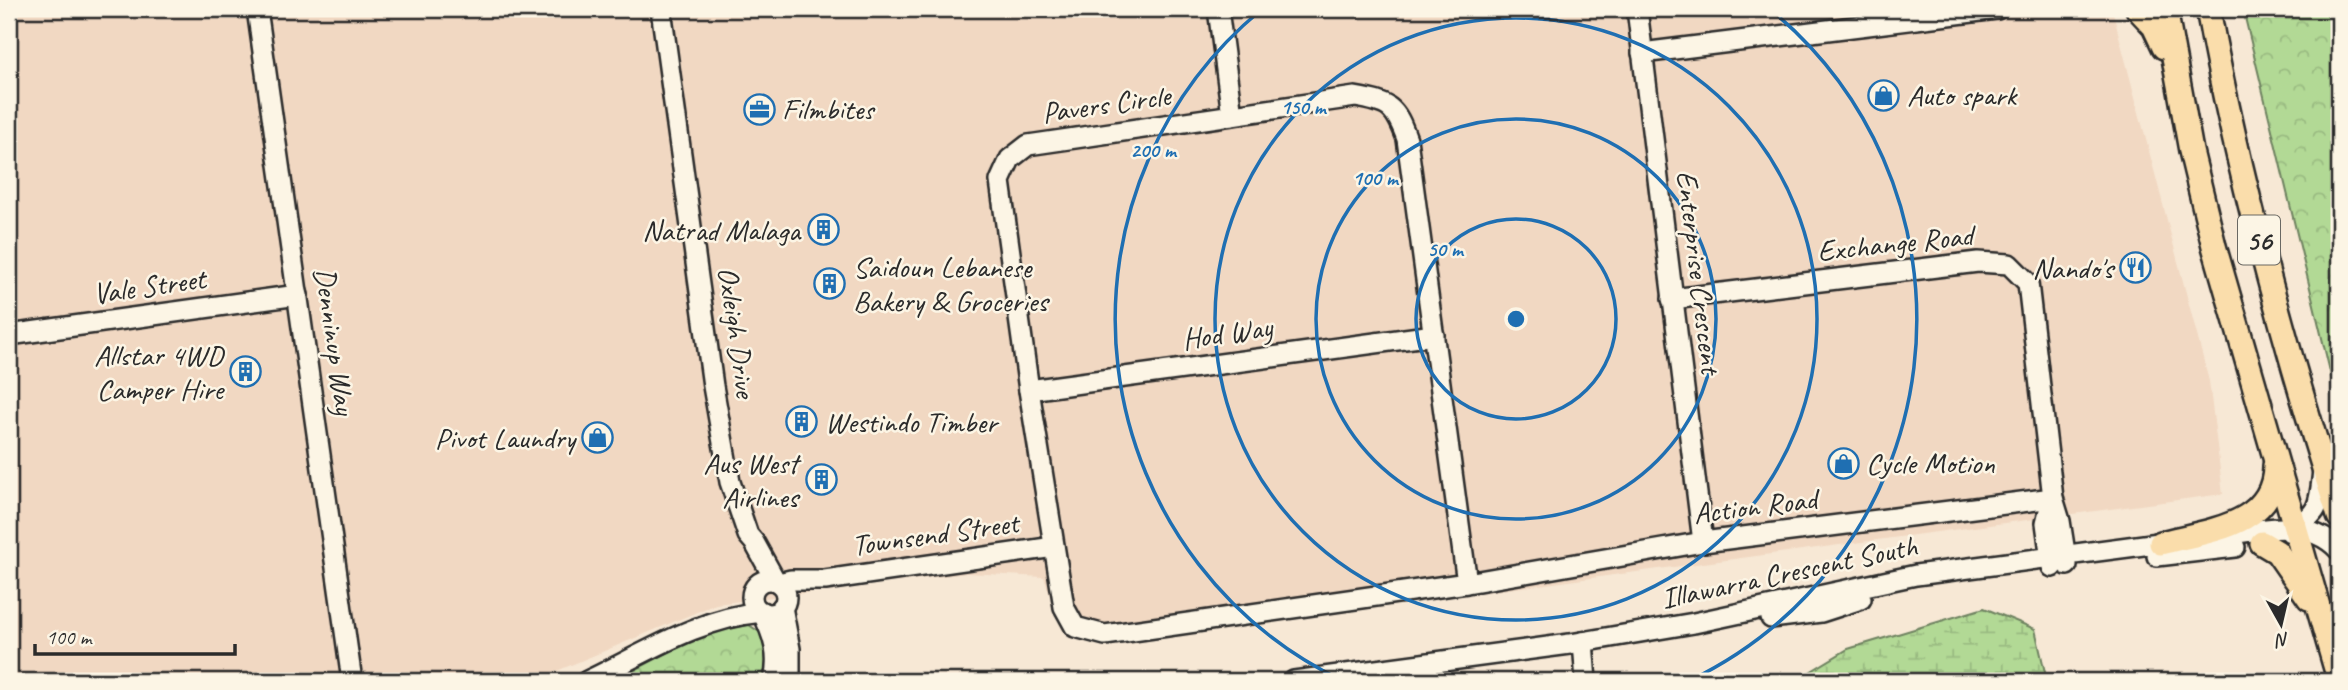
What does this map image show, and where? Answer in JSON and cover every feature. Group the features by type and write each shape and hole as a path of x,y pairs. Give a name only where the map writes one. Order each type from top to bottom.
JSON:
{"main road":[{"path":"2138,9 2154,26 2176,76"},
{"name":"56","path":"2165,9 2191,151 2214,246 2339,679"},
{"name":"56","path":"2208,9 2224,95 2257,234 2339,516"},
{"path":"2161,543 2235,522 2257,510 2270,495 2273,485 2274,452"},
{"path":"2262,543 2277,552 2304,587 2325,628"}],"street":[{"name":"Denninup Way","path":"257,9 352,681"},
{"name":"Oxleigh Drive","path":"661,9 715,398 730,482 748,535 754,589"},
{"path":"1218,9 1232,115"},
{"name":"Enterprise Crescent","path":"1637,9 1703,542"},
{"path":"1642,53 1997,9"},
{"name":"Pavers Circle","path":"1355,97 1377,101 1398,114 1407,139 1434,335 1467,583 1105,635 1075,627 1065,607 1029,390 1000,181 1010,159 1028,145 1355,97"},
{"name":"Exchange Road","path":"1672,299 1978,262 2008,264 2028,283 2053,498 2060,521 2059,561"},
{"name":"Vale Street","path":"9,335 298,295"},
{"name":"Hod Way","path":"1029,390 1434,335"},
{"name":"Illawarra Crescent South","path":"2059,561 2276,541 2315,513 2323,467"},
{"name":"Action Road","path":"1467,583 1703,542 2053,498"},
{"name":"Illawarra Crescent South","path":"1294,681 1701,634 1795,614 1821,612 1870,596 2161,543 2297,527 2324,536 2339,550"},
{"name":"Oxleigh Drive","path":"748,535 777,582"},
{"name":"Townsend Street","path":"777,582 825,580 1054,547"},
{"path":"693,628 711,612 734,603 764,580 777,582 786,593 783,606 790,649 790,681"},
{"name":"Townsend Street","path":"783,606 788,598 825,580"},
{"path":"754,589 754,606 762,612 776,648 777,668 774,681"},
{"path":"587,681 693,628 736,614 773,613 783,606"},
{"path":"1574,681 1577,648"},
{"path":"1577,648 1586,681"},
{"name":"Illawarra Crescent South","path":"1387,681 1577,648"}],"shaded area":[{"path":"9,9 2112,9 2209,381 2223,494 1101,643 1057,616 1044,577 967,573 716,604 533,681 9,681"}],"green space":[{"path":"2243,9 2339,9 2339,409"},
{"path":"1984,608 2035,629 2047,681 1795,681 1848,649"},
{"path":"749,625 764,635 766,641 767,658 761,681 614,681 696,639"}],"place":[{"name":"Auto spark","path":"1884,95"},
{"name":"Filmbites","path":"759,109"},
{"name":"Natrad Malaga","path":"823,230"},
{"name":"Nando's","path":"2136,268"},
{"name":"Saidoun Lebanese Bakery & Groceries","path":"830,284"},
{"name":"Allstar 4WD Camper Hire","path":"246,372"},
{"name":"Westindo Timber","path":"802,422"},
{"name":"Pivot Laundry","path":"598,438"},
{"name":"Cycle Motion","path":"1843,463"},
{"name":"Aus West Airlines","path":"821,480"}]}
